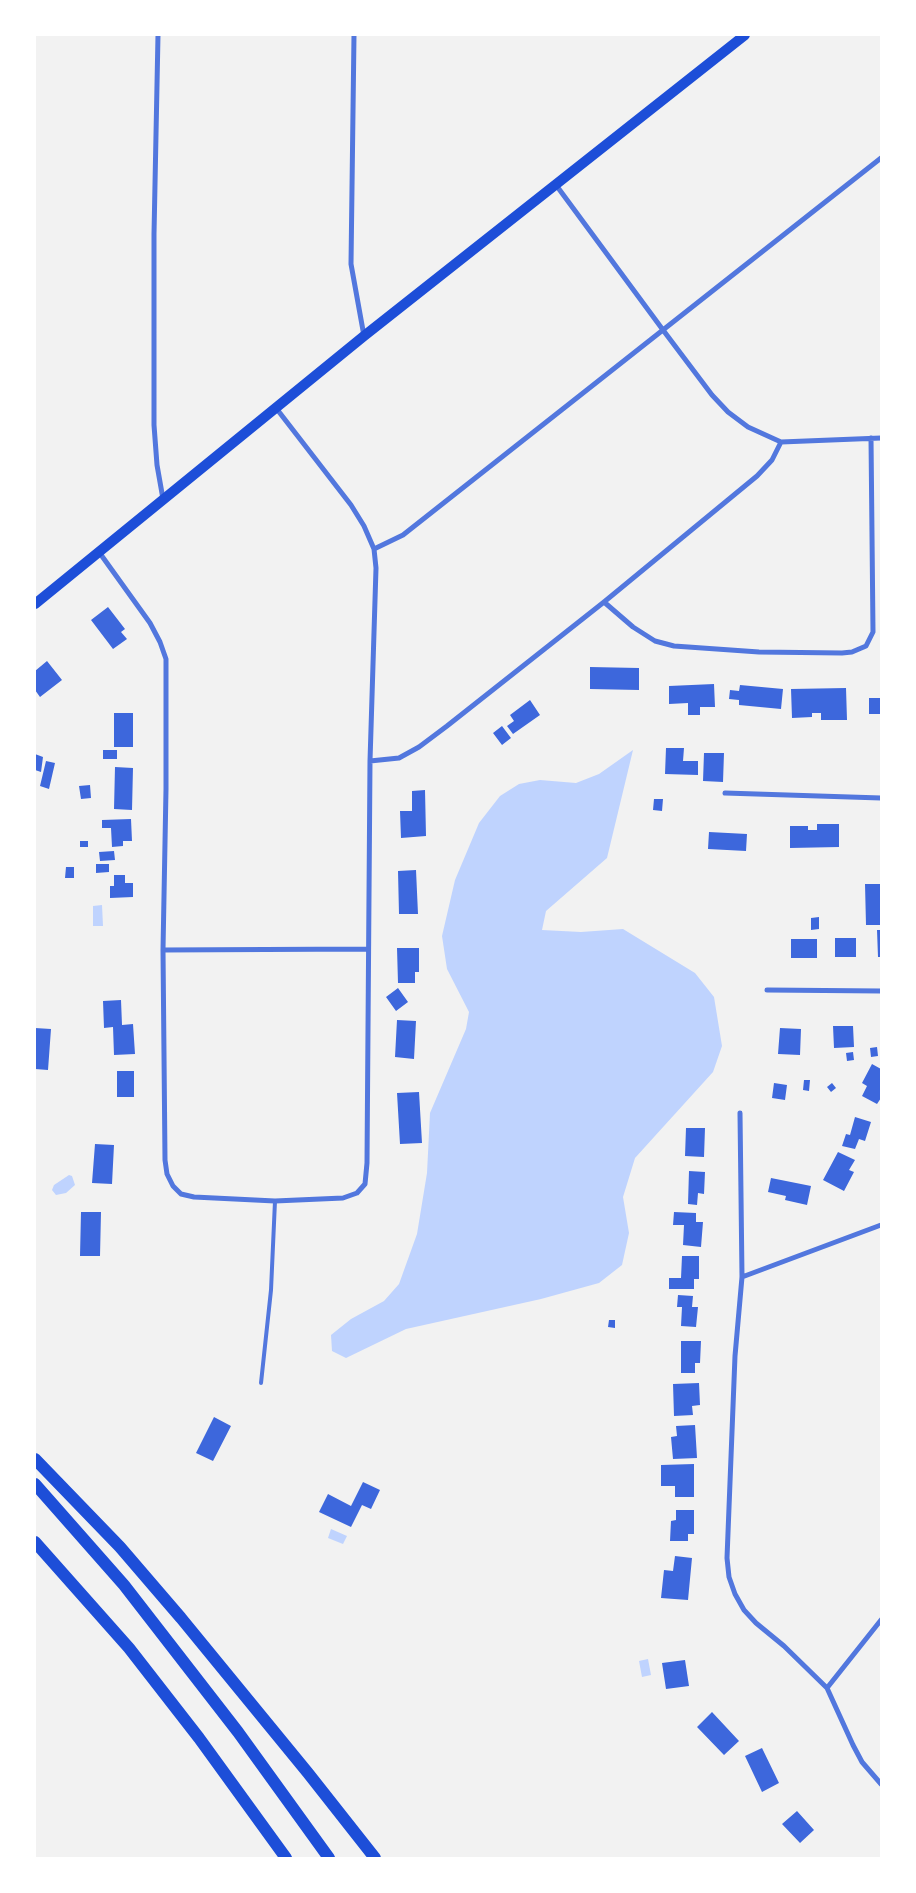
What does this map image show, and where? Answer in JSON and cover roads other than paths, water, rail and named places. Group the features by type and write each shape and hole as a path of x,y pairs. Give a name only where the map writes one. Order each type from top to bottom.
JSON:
{"highway":[{"path":"35,1459 120,1547 175,1611 375,1858"},
{"path":"35,1484 130,1593 238,1732 329,1858"},
{"path":"35,1542 129,1648 199,1738 286,1858"}],"main road":[{"path":"35,604 364,336 745,35"}],"street":[{"path":"158,35 154,234 154,425 157,465 163,500"},
{"path":"354,35 351,264 364,336"},
{"path":"374,548 404,535 881,158"},
{"path":"556,184 712,395 728,412 748,427 781,442 881,438"},
{"path":"99,552 150,623 166,659 163,950 165,1160 170,1180 181,1194 194,1197 275,1201 343,1198 357,1193 365,1184 367,1163 370,761 376,568 374,548 364,526 351,505 276,408"},
{"path":"604,602 633,627 655,640 674,646 731,650 842,653 852,652 866,646 873,632 871,438"},
{"path":"370,761 399,758 419,747 604,602 757,476 772,460 781,442"},
{"path":"725,793 881,798"},
{"path":"163,950 368,949"},
{"path":"768,990 881,991"},
{"path":"740,1113 742,1277 735,1356 727,1558 729,1577 735,1594 744,1610 827,1688 862,1762 881,1784"},
{"path":"742,1277 881,1226"},
{"path":"827,1688 881,1620"}],"lane":[{"path":"261,1383 271,1290 275,1201"}],"water":[{"path":"633,750 607,858 546,911 542,930 581,932 623,929 695,973 714,997 722,1046 713,1072 635,1158 623,1197 629,1233 622,1265 599,1283 541,1299 406,1329 346,1358 332,1351 331,1335 351,1319 384,1301 399,1284 417,1234 427,1173 430,1113 466,1029 469,1012 447,969 442,936 455,880 479,823 500,796 519,784 540,780 576,783 599,774"},
{"path":"102,905 103,926 93,926 93,906"},
{"path":"69,1175 72,1176 75,1185 66,1193 56,1195 52,1190 54,1185"},
{"path":"331,1529 347,1536 343,1544 328,1538"},
{"path":"648,1659 651,1675 642,1677 639,1661"}]}
